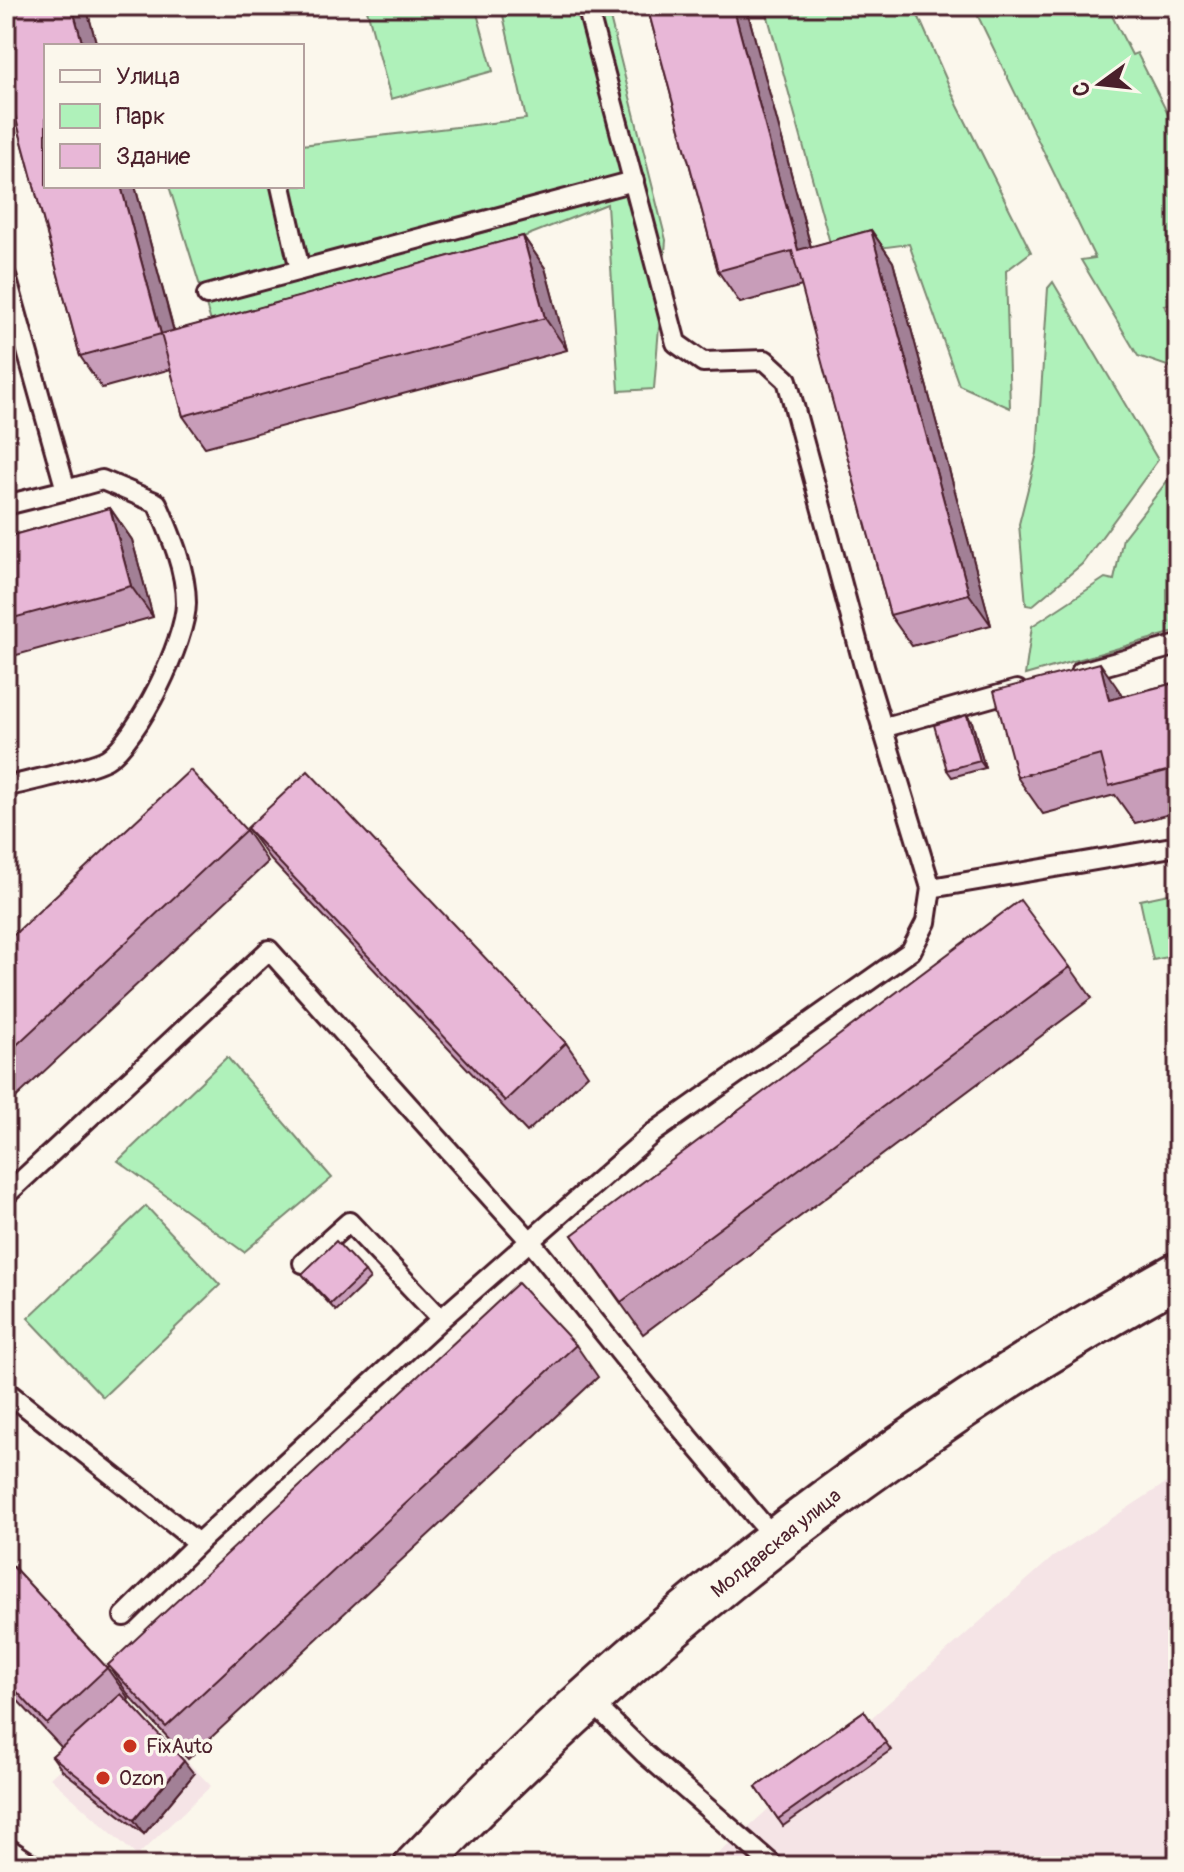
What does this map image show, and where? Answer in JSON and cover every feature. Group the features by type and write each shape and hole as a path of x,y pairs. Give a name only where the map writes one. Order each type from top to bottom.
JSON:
{"street":[{"name":"Молдавская улица","path":"417,1866 590,1700 775,1539 929,1426 1100,1318 1178,1275"}],"lane":[{"path":"124,1616 198,1543 441,1319 653,1133 911,951 926,922 931,888 882,728 787,380 765,360 703,362 676,343 587,6"},
{"path":"207,295 634,181"},
{"path":"281,188 300,270"},
{"path":"6,276 66,490"},
{"path":"6,505 102,480 157,503 174,542 187,603 172,663 137,724 107,759 6,787"},
{"path":"1061,678 1178,645"},
{"path":"882,728 1031,686"},
{"path":"931,888 1178,846"},
{"path":"6,1195 269,950 530,1241 775,1539"},
{"path":"303,1263 349,1222 441,1319"},
{"path":"6,1391 198,1543"},
{"path":"590,1700 645,1754 774,1866"},
{"path":"6,1847 34,1866"}],"shaded area":[{"path":"1178,1475 1178,1866 704,1866 1053,1557"},
{"path":"131,1703 211,1786 137,1856 50,1778"}],"green space":[{"path":"366,6 475,6 493,71 391,99"},
{"path":"501,6 607,6 666,240 654,389 619,391 607,204 508,243 213,328 170,188 304,188 304,145 526,119"},
{"path":"765,6 914,6 958,106 1031,252 1006,271 1010,408 959,385 909,244 833,254"},
{"path":"973,6 1107,6 1132,55 1137,53 1178,134 1178,304 1164,305 1178,337 1170,367 1138,356 1081,260 1095,258"},
{"path":"1053,282 1158,460 1082,564 1032,606 1026,605 1019,524 1037,453 1048,288"},
{"path":"1168,480 1178,496 1178,631 1025,675 1032,626 1105,578 1114,580 1123,538"},
{"path":"1178,892 1178,955 1153,960 1140,900"},
{"path":"227,1057 332,1178 244,1252 118,1161"},
{"path":"146,1206 220,1285 103,1397 28,1318"}],"building":[{"path":"6,6 72,6 82,44 44,44 44,188 122,188 161,334 80,356 6,82"},
{"path":"647,6 733,6 798,250 871,230 969,594 890,615 792,251 718,271"},
{"path":"523,236 545,318 183,416 161,334"},
{"path":"110,508 131,586 6,620 6,537"},
{"path":"1100,663 1109,700 1178,682 1178,768 1109,786 1101,755 1017,777 994,691"},
{"path":"967,715 980,761 947,770 934,725"},
{"path":"190,770 246,830 6,1055 6,942"},
{"path":"308,771 566,1043 505,1101 247,828"},
{"path":"1020,900 1070,967 621,1302 572,1235"},
{"path":"336,1241 365,1272 331,1304 302,1274"},
{"path":"518,1283 576,1345 166,1727 108,1665"},
{"path":"6,1559 107,1668 47,1724 6,1680"},
{"path":"121,1694 184,1761 134,1820 52,1756"},
{"path":"864,1711 886,1743 778,1819 756,1787"},
{"path":"1159,1857 1170,1866 1151,1866"}],"place":[{"name":"FixAuto","path":"130,1746"},
{"name":"Ozon","path":"103,1778"}]}
